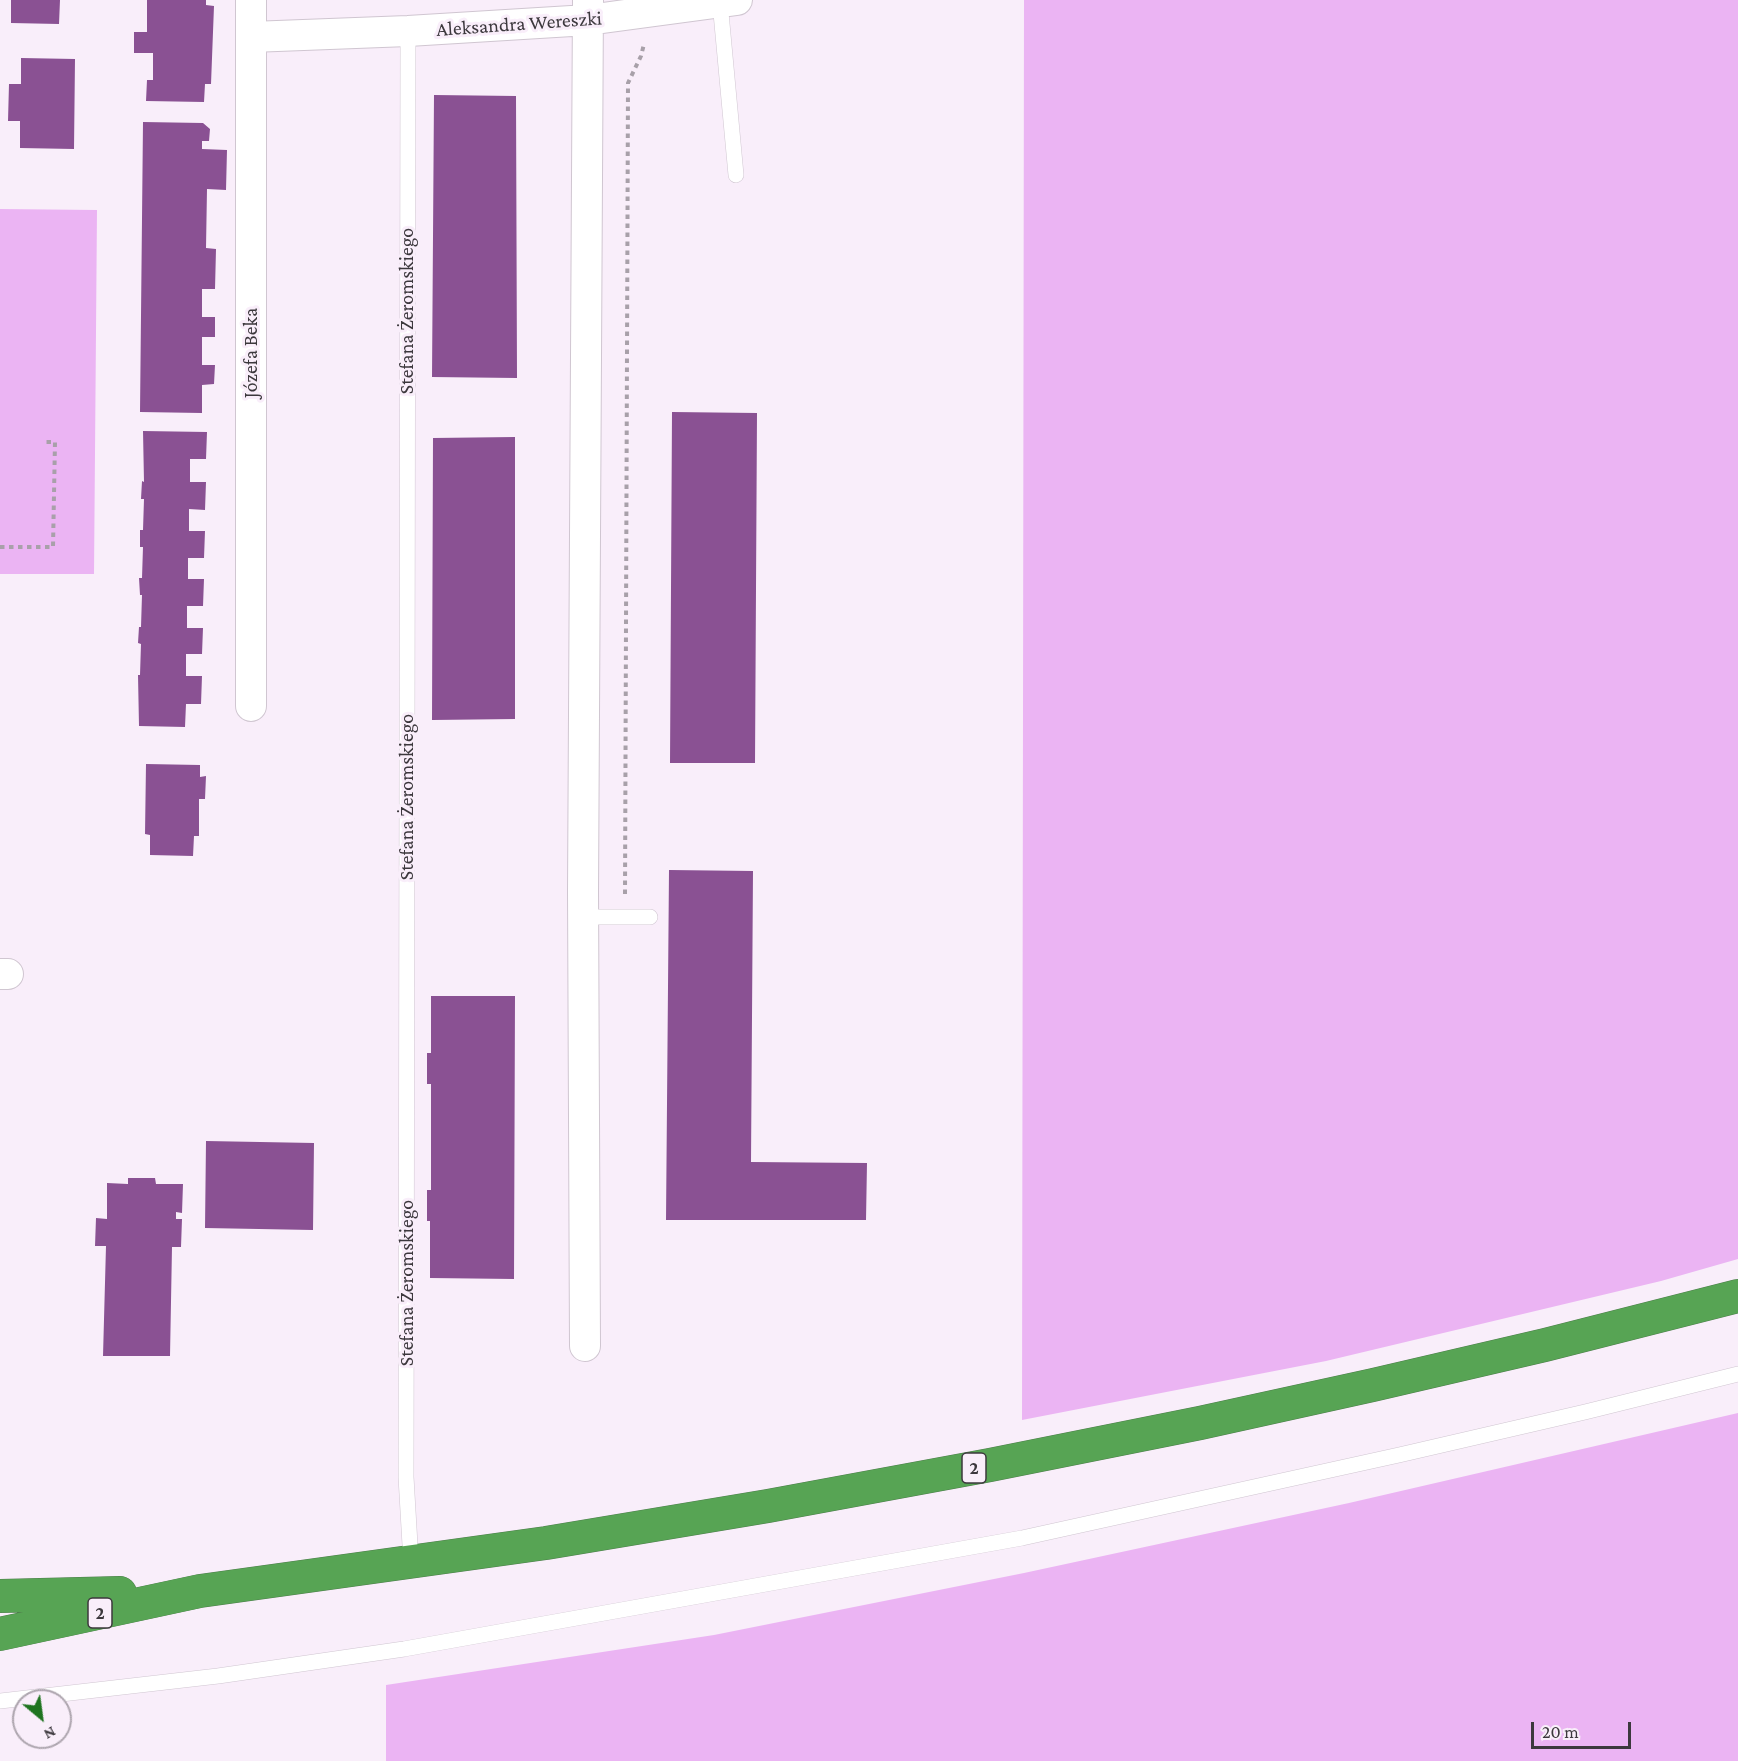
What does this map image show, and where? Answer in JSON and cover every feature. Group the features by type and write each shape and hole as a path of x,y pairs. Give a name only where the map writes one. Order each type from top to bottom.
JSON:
{"highway":[{"name":"2","path":"0,1634 200,1591 411,1562 715,1515 1071,1449 1450,1367 1738,1296"},
{"name":"2","path":"0,1596 200,1591"}],"street":[{"name":"Józefa Beka","path":"251,0 251,706"},
{"name":"Aleksandra Wereszki","path":"251,37 408,31 588,10 641,14 729,1"},
{"path":"585,1346 583,917 588,10"}],"lane":[{"path":"729,1 736,175"},
{"name":"Stefana Żeromskiego","path":"408,31 406,1477 411,1562"},
{"path":"583,917 650,917"},
{"path":"0,1701 218,1676 404,1649 1022,1538 1411,1452 1738,1374"}],"path":[{"path":"625,917 628,82 643,48 641,14"},
{"path":"0,546 53,547 55,442 43,442"}],"shaded area":[{"path":"1024,0 1738,0 1738,1259 1661,1281 1326,1361 1022,1420"},
{"path":"0,209 97,210 94,574 0,574"},
{"path":"1738,1413 1738,1761 386,1761 386,1685 714,1635 1024,1573 1349,1503"}],"building":[{"path":"11,0 60,0 59,24 11,23"},
{"path":"147,0 206,0 206,5 214,6 211,84 205,84 204,102 146,101 147,80 153,80 153,53 134,53 134,32 147,32"},
{"path":"21,58 75,59 74,149 20,148 20,121 8,121 9,84 21,84"},
{"path":"434,95 516,96 517,378 432,377"},
{"path":"143,122 203,123 210,129 209,141 202,141 202,149 227,150 226,190 207,189 206,248 216,249 215,289 202,289 202,317 215,317 215,337 202,337 202,365 215,365 214,384 202,385 202,413 140,412"},
{"path":"672,412 757,413 755,763 670,763"},
{"path":"143,431 207,432 206,459 190,459 190,482 206,482 205,510 189,509 189,531 205,531 204,558 188,558 188,579 204,579 203,606 187,606 187,628 203,628 202,654 186,654 186,676 202,676 201,704 186,704 185,727 139,726 138,675 140,675 141,644 138,643 142,595 140,595 139,578 142,578 143,547 140,547 140,530 143,530 144,499 141,499 142,481 144,482"},
{"path":"515,437 515,719 432,720 433,438"},
{"path":"146,764 200,765 200,777 206,776 205,799 199,799 199,836 194,836 193,856 150,855 150,835 145,834"},
{"path":"669,870 753,871 751,1162 867,1163 866,1220 666,1220"},
{"path":"431,996 515,996 514,1279 430,1278 430,1221 427,1221 427,1190 431,1190 431,1084 427,1084 427,1053 431,1053"},
{"path":"206,1141 314,1143 313,1230 205,1228"},
{"path":"128,1178 155,1178 156,1184 183,1184 182,1213 176,1212 176,1219 182,1219 181,1247 172,1247 170,1356 103,1356 106,1246 95,1246 96,1218 107,1219 107,1183 128,1184"}]}
